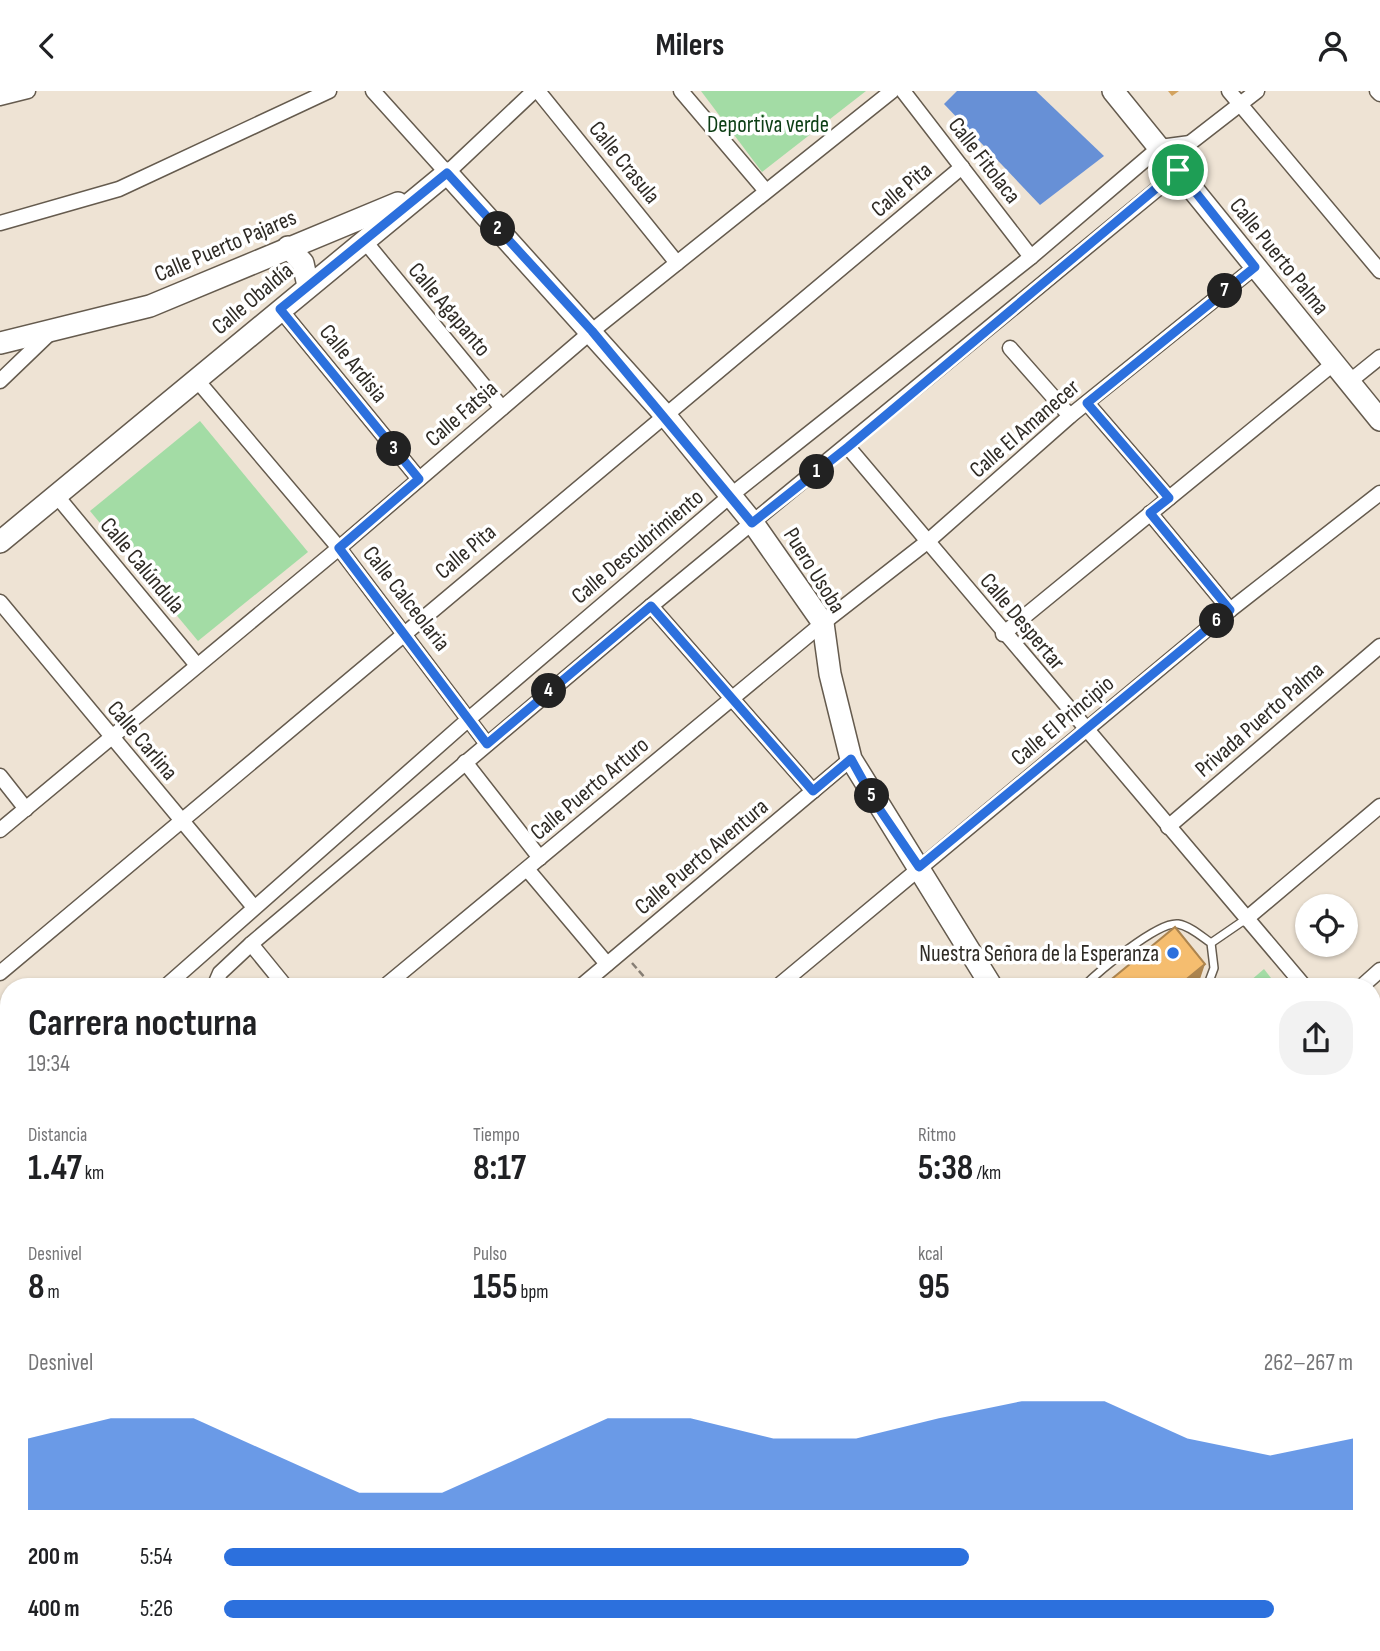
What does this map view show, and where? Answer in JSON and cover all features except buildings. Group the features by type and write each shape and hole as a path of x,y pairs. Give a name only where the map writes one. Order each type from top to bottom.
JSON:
{"street":[{"path":"0,223 119,189 329,91"},
{"path":"373,91 447,173"},
{"name":"Calle Obaldía","path":"0,542 416,195 447,173 536,91"},
{"name":"Calle Crasula","path":"536,91 677,263"},
{"path":"681,91 766,191"},
{"name":"Calle Fatsia","path":"0,830 196,664 339,548 592,331 892,91"},
{"name":"Calle Fitolaca","path":"903,91 1031,257"},
{"name":"Calle Puerto Palma","path":"1113,91 1380,420"},
{"path":"1229,91 1380,271"},
{"path":"217,978 219,973 251,944 465,762 651,606 848,447 1178,170 1190,143 1257,91"},
{"path":"1160,147 1190,143"},
{"name":"Calle Descubrimiento","path":"181,978 254,907 730,496 1031,257 1160,147"},
{"name":"Calle Pita","path":"0,973 404,631 962,167"},
{"name":"Puero Usoba","path":"447,173 665,415 752,523 822,623 830,674 851,759 876,804 919,867 981,978"},
{"name":"Calle Puerto Pajares","path":"0,343 150,306 416,195"},
{"name":"Calle Agapanto","path":"363,239 502,408"},
{"path":"288,247 303,263 308,286"},
{"name":"Calle El Amanecer","path":"822,623 927,542 1070,417 1255,267"},
{"name":"Calle Ardisia","path":"280,309 419,479"},
{"name":"Calle Puerto Pajares","path":"0,381 51,332"},
{"path":"1010,348 1070,417"},
{"path":"1349,382 1380,357"},
{"path":"1003,633 1333,364"},
{"name":"Calle Calceolaria","path":"196,379 339,548 470,718 487,744"},
{"path":"1087,403 1169,498"},
{"name":"Calle Despertar","path":"848,447 1297,978"},
{"name":"Calle El Principio","path":"788,978 1230,610 1380,493"},
{"name":"Calle Calúndula","path":"56,495 196,664"},
{"path":"1150,513 1230,610"},
{"name":"Calle Carlina","path":"0,602 254,907"},
{"path":"651,606 813,791"},
{"name":"Calle Puerto Arturo","path":"395,978 822,623"},
{"name":"Privada Puerto Palma","path":"1168,827 1380,646"},
{"name":"Calle Puerto Aventura","path":"591,978 851,759"},
{"path":"465,762 540,858"},
{"path":"0,776 26,809"},
{"path":"1247,919 1380,806"},
{"path":"527,869 607,964"},
{"path":"251,944 279,978"}],"lane":[{"path":"1211,943 1247,919"},
{"path":"1094,978 1154,930 1177,923 1211,943 1214,968 1210,978"}],"path":[{"path":"622,952 645,978"}],"green space":[{"name":"Deportiva verde","path":"701,91 866,91 762,172"},
{"path":"200,421 308,552 198,641 90,511"},
{"path":"1264,969 1271,978 1254,978"}],"water":[{"path":"957,91 1036,91 1104,156 1040,205 944,104"}],"place":[{"name":"Nuestra Señora de la Esperanza","path":"1173,953"}],"route":[{"path":"1178,170 1255,267 1087,403 1169,498 1150,513 1230,610 919,867 876,804 851,759 813,791 651,606 487,744 470,718 339,548 419,479 280,309 416,195 447,173 592,331 665,415 752,523 848,447 1178,170"}]}
